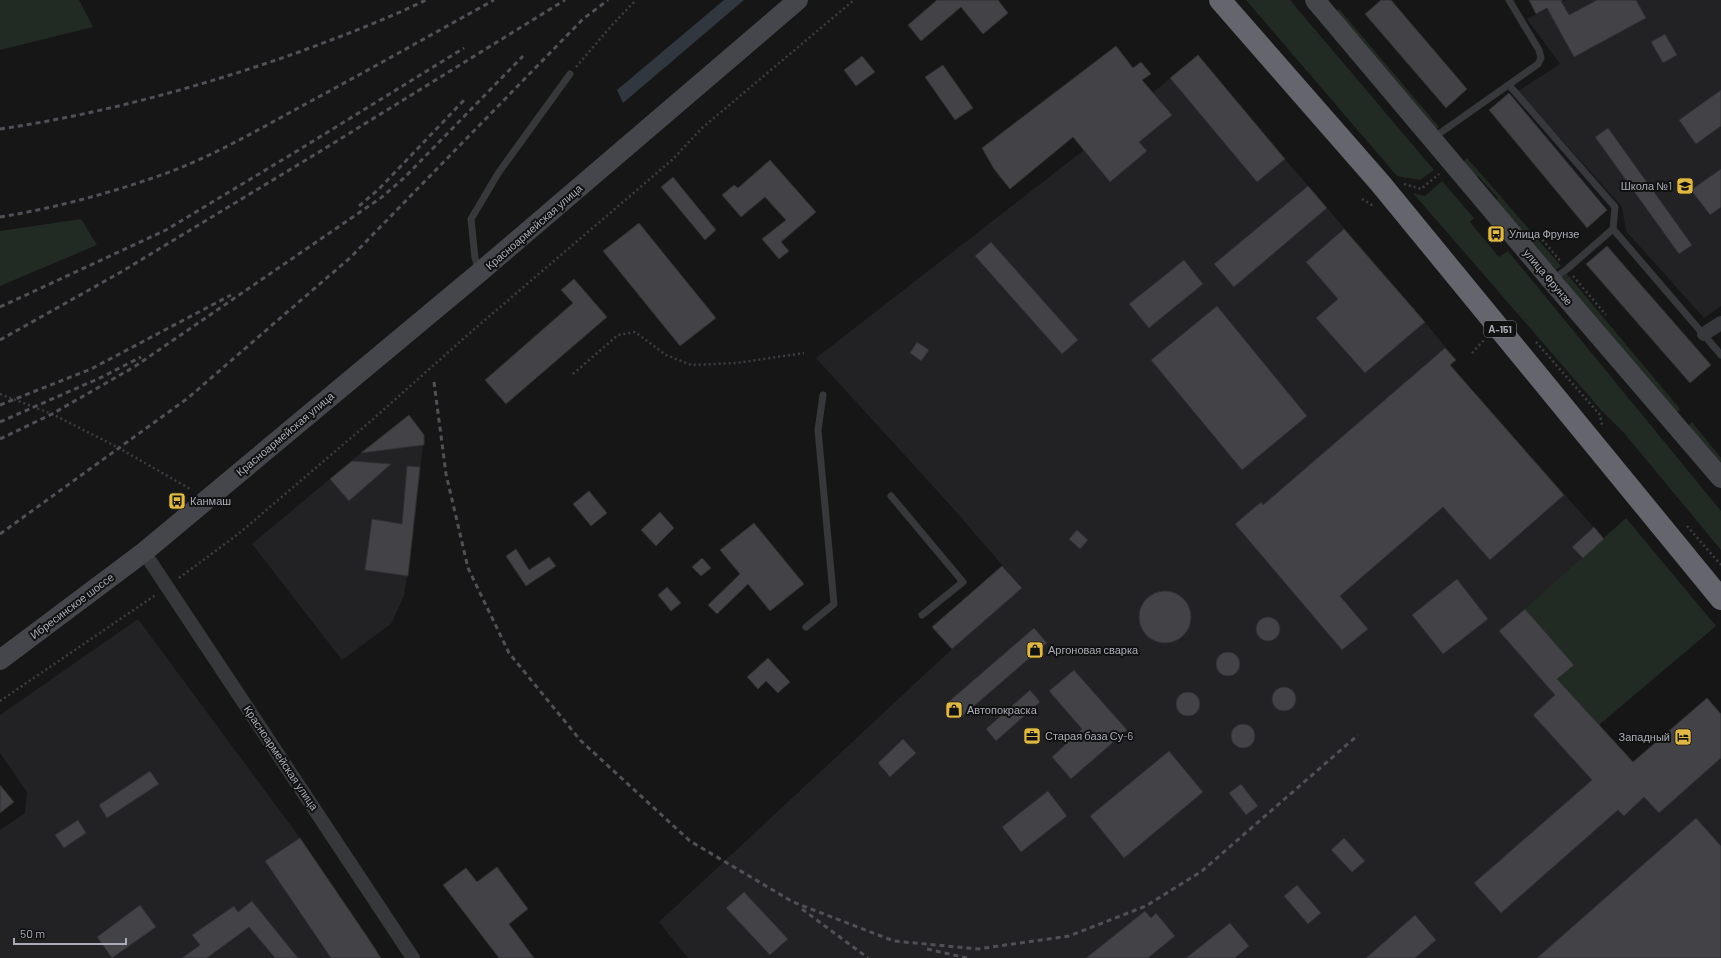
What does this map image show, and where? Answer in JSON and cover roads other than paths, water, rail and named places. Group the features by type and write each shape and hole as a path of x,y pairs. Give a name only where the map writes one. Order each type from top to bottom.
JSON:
{"highway":[{"name":"А-151","path":"1220,0 1386,189 1721,599"}],"main road":[{"name":"Красноармейская улица","path":"144,552 480,272 798,0"},
{"name":"улица Фрунзе","path":"1320,1 1432,140 1721,478"},
{"name":"Ибресинское шоссе","path":"0,660 144,552"}],"street":[{"path":"1704,334 1721,323"},
{"name":"Красноармейская улица","path":"144,552 413,958"}],"lane":[{"path":"1432,140 1445,128 1538,64 1541,58 1540,50 1509,0"},
{"path":"480,272 475,258 471,219 499,172 570,74"},
{"path":"1509,85 1615,208 1613,229 1567,269 1551,280"},
{"path":"1613,229 1704,334 1721,356"},
{"path":"806,626 834,604 818,430 823,395"},
{"path":"891,496 963,582 922,615"}],"railway":[{"path":"0,129 38,123 114,107 152,98 226,76 331,40 426,0"},
{"path":"0,217 103,194 164,174 199,160 267,125 494,0"},
{"path":"0,340 121,272 565,0"},
{"path":"0,534 188,398 351,257 583,19 608,0"},
{"path":"0,307 166,230 464,48"},
{"path":"0,439 52,414 134,367 382,197 404,178 523,56"},
{"path":"359,206 378,190 466,98"},
{"path":"0,405 91,369 231,295"},
{"path":"0,422 102,377 141,357"},
{"path":"434,382 446,474 468,568 509,653 581,741 690,841 793,902 894,941 978,949 1069,936 1146,906 1202,871 1358,735"},
{"path":"802,909 868,958"},
{"path":"927,949 967,958"}],"place":[{"name":"Школа №1","path":"1685,186"},
{"name":"Улица Фрунзе","path":"1496,234"},
{"name":"Канмаш","path":"177,501"},
{"name":"Аргоновая сварка","path":"1035,650"},
{"name":"Автопокраска","path":"954,710"},
{"name":"Старая база Су-6","path":"1032,736"},
{"name":"Западный","path":"1683,737"}]}
